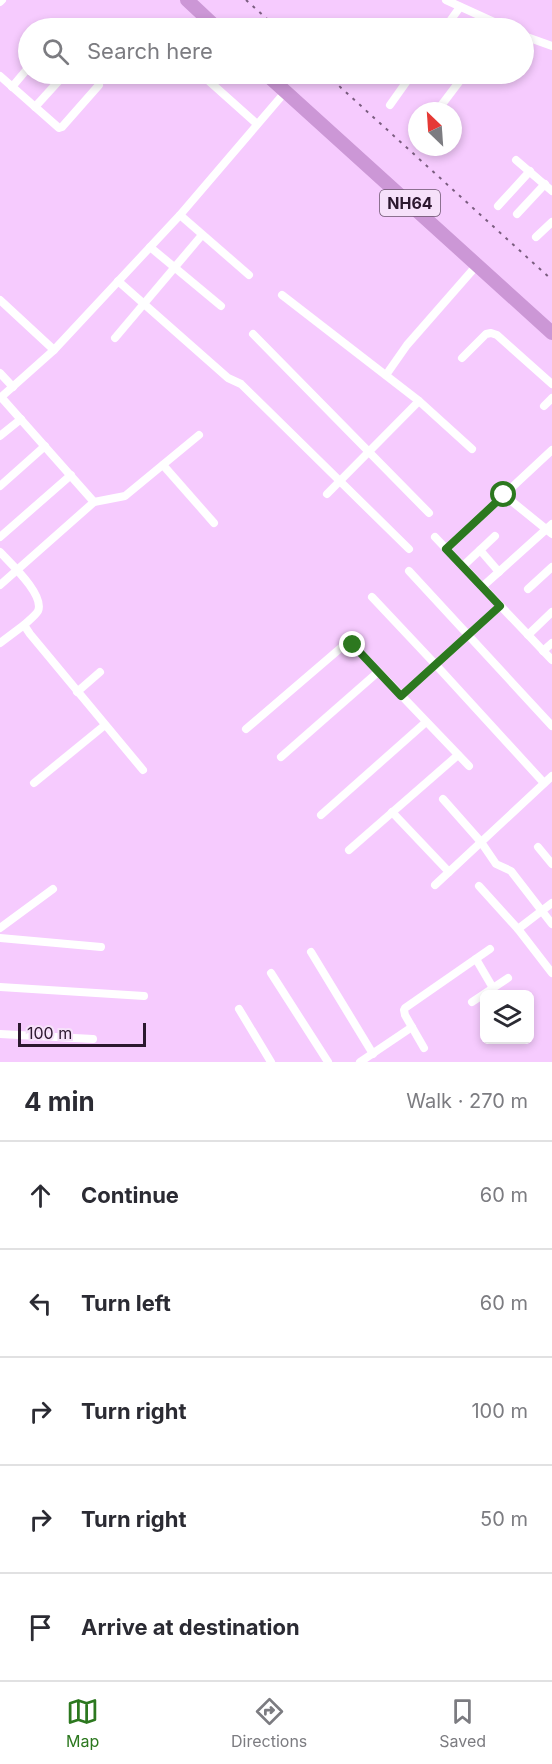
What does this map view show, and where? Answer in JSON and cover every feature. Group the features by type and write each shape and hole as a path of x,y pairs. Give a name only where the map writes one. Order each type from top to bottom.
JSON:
{"highway":[{"path":"187,0 206,18"},
{"name":"NH64","path":"278,84 552,333"}],"street":[{"path":"446,0 482,18"},
{"path":"452,18 460,7"},
{"path":"534,40 552,46"},
{"path":"0,76 56,126 62,127 99,85"},
{"path":"12,87 18,80"},
{"path":"35,107 55,84"},
{"path":"214,84 256,124"},
{"path":"390,105 405,84"},
{"path":"444,102 457,84"},
{"path":"94,502 0,398 54,350 180,215 286,91"},
{"path":"516,160 552,190"},
{"path":"498,206 530,171"},
{"path":"517,214 545,184"},
{"path":"180,215 249,275"},
{"path":"536,237 552,222"},
{"path":"115,338 202,235"},
{"path":"150,247 221,306"},
{"path":"386,375 407,345 477,265"},
{"path":"118,281 228,378 241,384 410,549"},
{"path":"282,295 420,401 472,448"},
{"path":"0,300 54,350"},
{"path":"462,358 486,334 491,333 552,384"},
{"path":"253,334 429,513"},
{"path":"0,373 13,387"},
{"path":"544,406 552,398"},
{"path":"327,494 420,401"},
{"path":"0,436 21,419"},
{"path":"0,585 94,502 125,496 199,435"},
{"path":"0,486 45,446"},
{"path":"446,549 552,450"},
{"path":"163,465 214,523"},
{"path":"0,537 71,475"},
{"path":"482,587 550,528 504,495"},
{"path":"463,566 495,536"},
{"path":"435,537 552,660"},
{"path":"480,550 499,572"},
{"path":"0,552 32,588 39,605 37,612 24,625 0,643"},
{"path":"528,589 552,567"},
{"path":"408,571 552,726"},
{"path":"372,597 549,781 435,885"},
{"path":"401,696 500,606"},
{"path":"528,635 552,612"},
{"path":"24,625 142,770"},
{"path":"543,651 552,643"},
{"path":"246,729 346,644 353,645 468,766"},
{"path":"77,692 100,672"},
{"path":"281,757 378,672"},
{"path":"321,814 426,722"},
{"path":"34,783 105,726"},
{"path":"349,850 458,755"},
{"path":"443,799 482,842 496,864 511,871 552,924"},
{"path":"392,812 449,872"},
{"path":"538,847 552,864"},
{"path":"479,886 518,929 552,973"},
{"path":"0,928 53,889"},
{"path":"518,929 552,903"},
{"path":"0,938 101,946"},
{"path":"424,1048 405,1015 405,1008 490,950"},
{"path":"311,952 373,1054"},
{"path":"476,959 493,988"},
{"path":"271,973 328,1062"},
{"path":"472,1002 508,978"},
{"path":"0,987 144,996"},
{"path":"239,1010 271,1062"},
{"path":"360,1062 412,1027"},
{"path":"0,1034 93,1039"}],"railway":[{"path":"246,0 266,18"},
{"path":"337,84 552,280"}],"route":[{"path":"353,645 401,696 500,606 446,549 504,495"}]}
